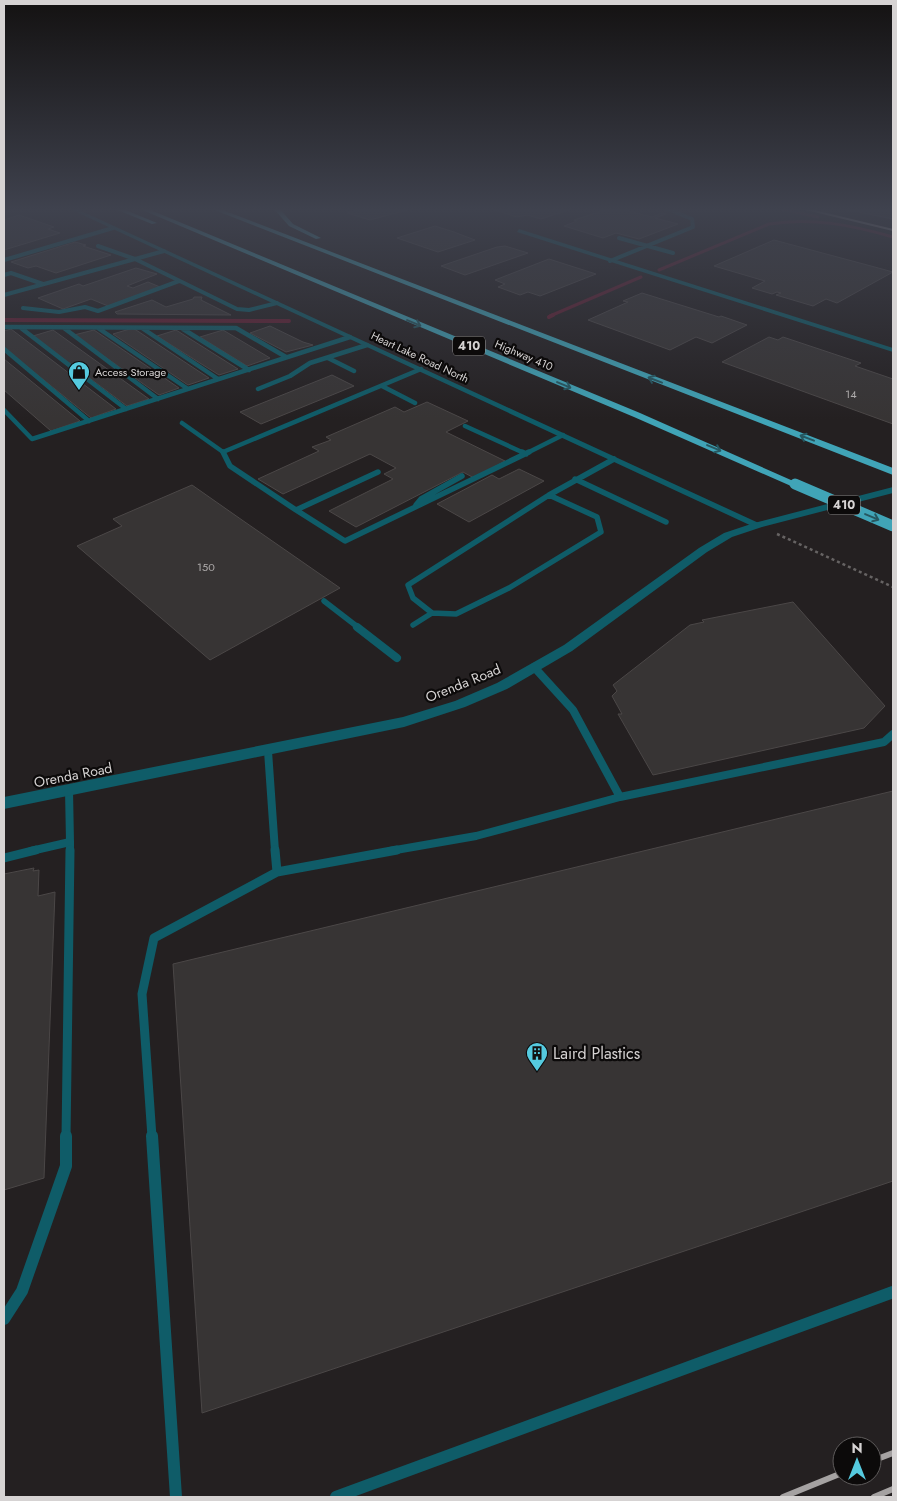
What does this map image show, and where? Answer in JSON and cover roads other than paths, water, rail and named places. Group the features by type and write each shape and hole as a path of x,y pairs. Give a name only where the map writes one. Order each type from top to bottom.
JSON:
{"highway":[{"path":"303,279 320,284"},
{"name":"Highway 410","path":"308,279 637,415 893,526"},
{"name":"Highway 410","path":"396,279 893,472"},
{"path":"399,279 404,282"}],"street":[{"name":"Heart Lake Road North","path":"225,279 758,525"},
{"path":"667,279 893,350"},
{"name":"Orenda Road","path":"4,804 404,722 460,704 502,686 568,648 703,550 728,536 758,525 893,490"}],"lane":[{"path":"29,279 44,284"},
{"path":"4,295 62,279"},
{"path":"175,279 236,309 249,310 278,303"},
{"path":"23,308 59,312 85,307 98,311 179,281"},
{"path":"4,327 236,328 286,358"},
{"path":"21,328 126,409"},
{"path":"64,328 158,399"},
{"path":"98,328 188,389"},
{"path":"142,328 218,379"},
{"path":"181,328 249,370"},
{"path":"4,410 32,439 350,337"},
{"path":"258,389 290,376 310,363 368,345"},
{"path":"4,349 89,421"},
{"path":"328,358 354,371"},
{"path":"223,452 421,370"},
{"path":"382,386 415,402"},
{"path":"182,423 223,452 230,466 345,541 563,435"},
{"path":"465,426 526,454"},
{"path":"432,613 413,598 408,585 575,479 614,459"},
{"path":"296,510 378,472"},
{"path":"415,507 420,499 462,476"},
{"path":"575,479 666,522"},
{"path":"413,625 432,613 456,614 509,588 601,532 597,517 549,495"},
{"path":"324,601 397,658"},
{"path":"534,667 573,710 620,797"},
{"path":"176,1497 142,994 154,938 277,872 476,836 620,797 884,742 893,734"},
{"path":"268,750 277,872"},
{"path":"4,1320 22,1291 66,1166 70,842 68,790"},
{"path":"4,858 70,842"},
{"path":"336,1497 893,1292"}],"waterway":[{"path":"550,316 636,279"},
{"path":"549,317 553,315"},
{"path":"4,320 289,321"}],"railway":[{"path":"882,1457 893,1453"},
{"path":"783,1497 832,1477"},
{"path":"874,1497 893,1489"}],"place":[{"name":"Access Storage","path":"79,391"},
{"name":"Laird Plastics","path":"537,1072"}]}
